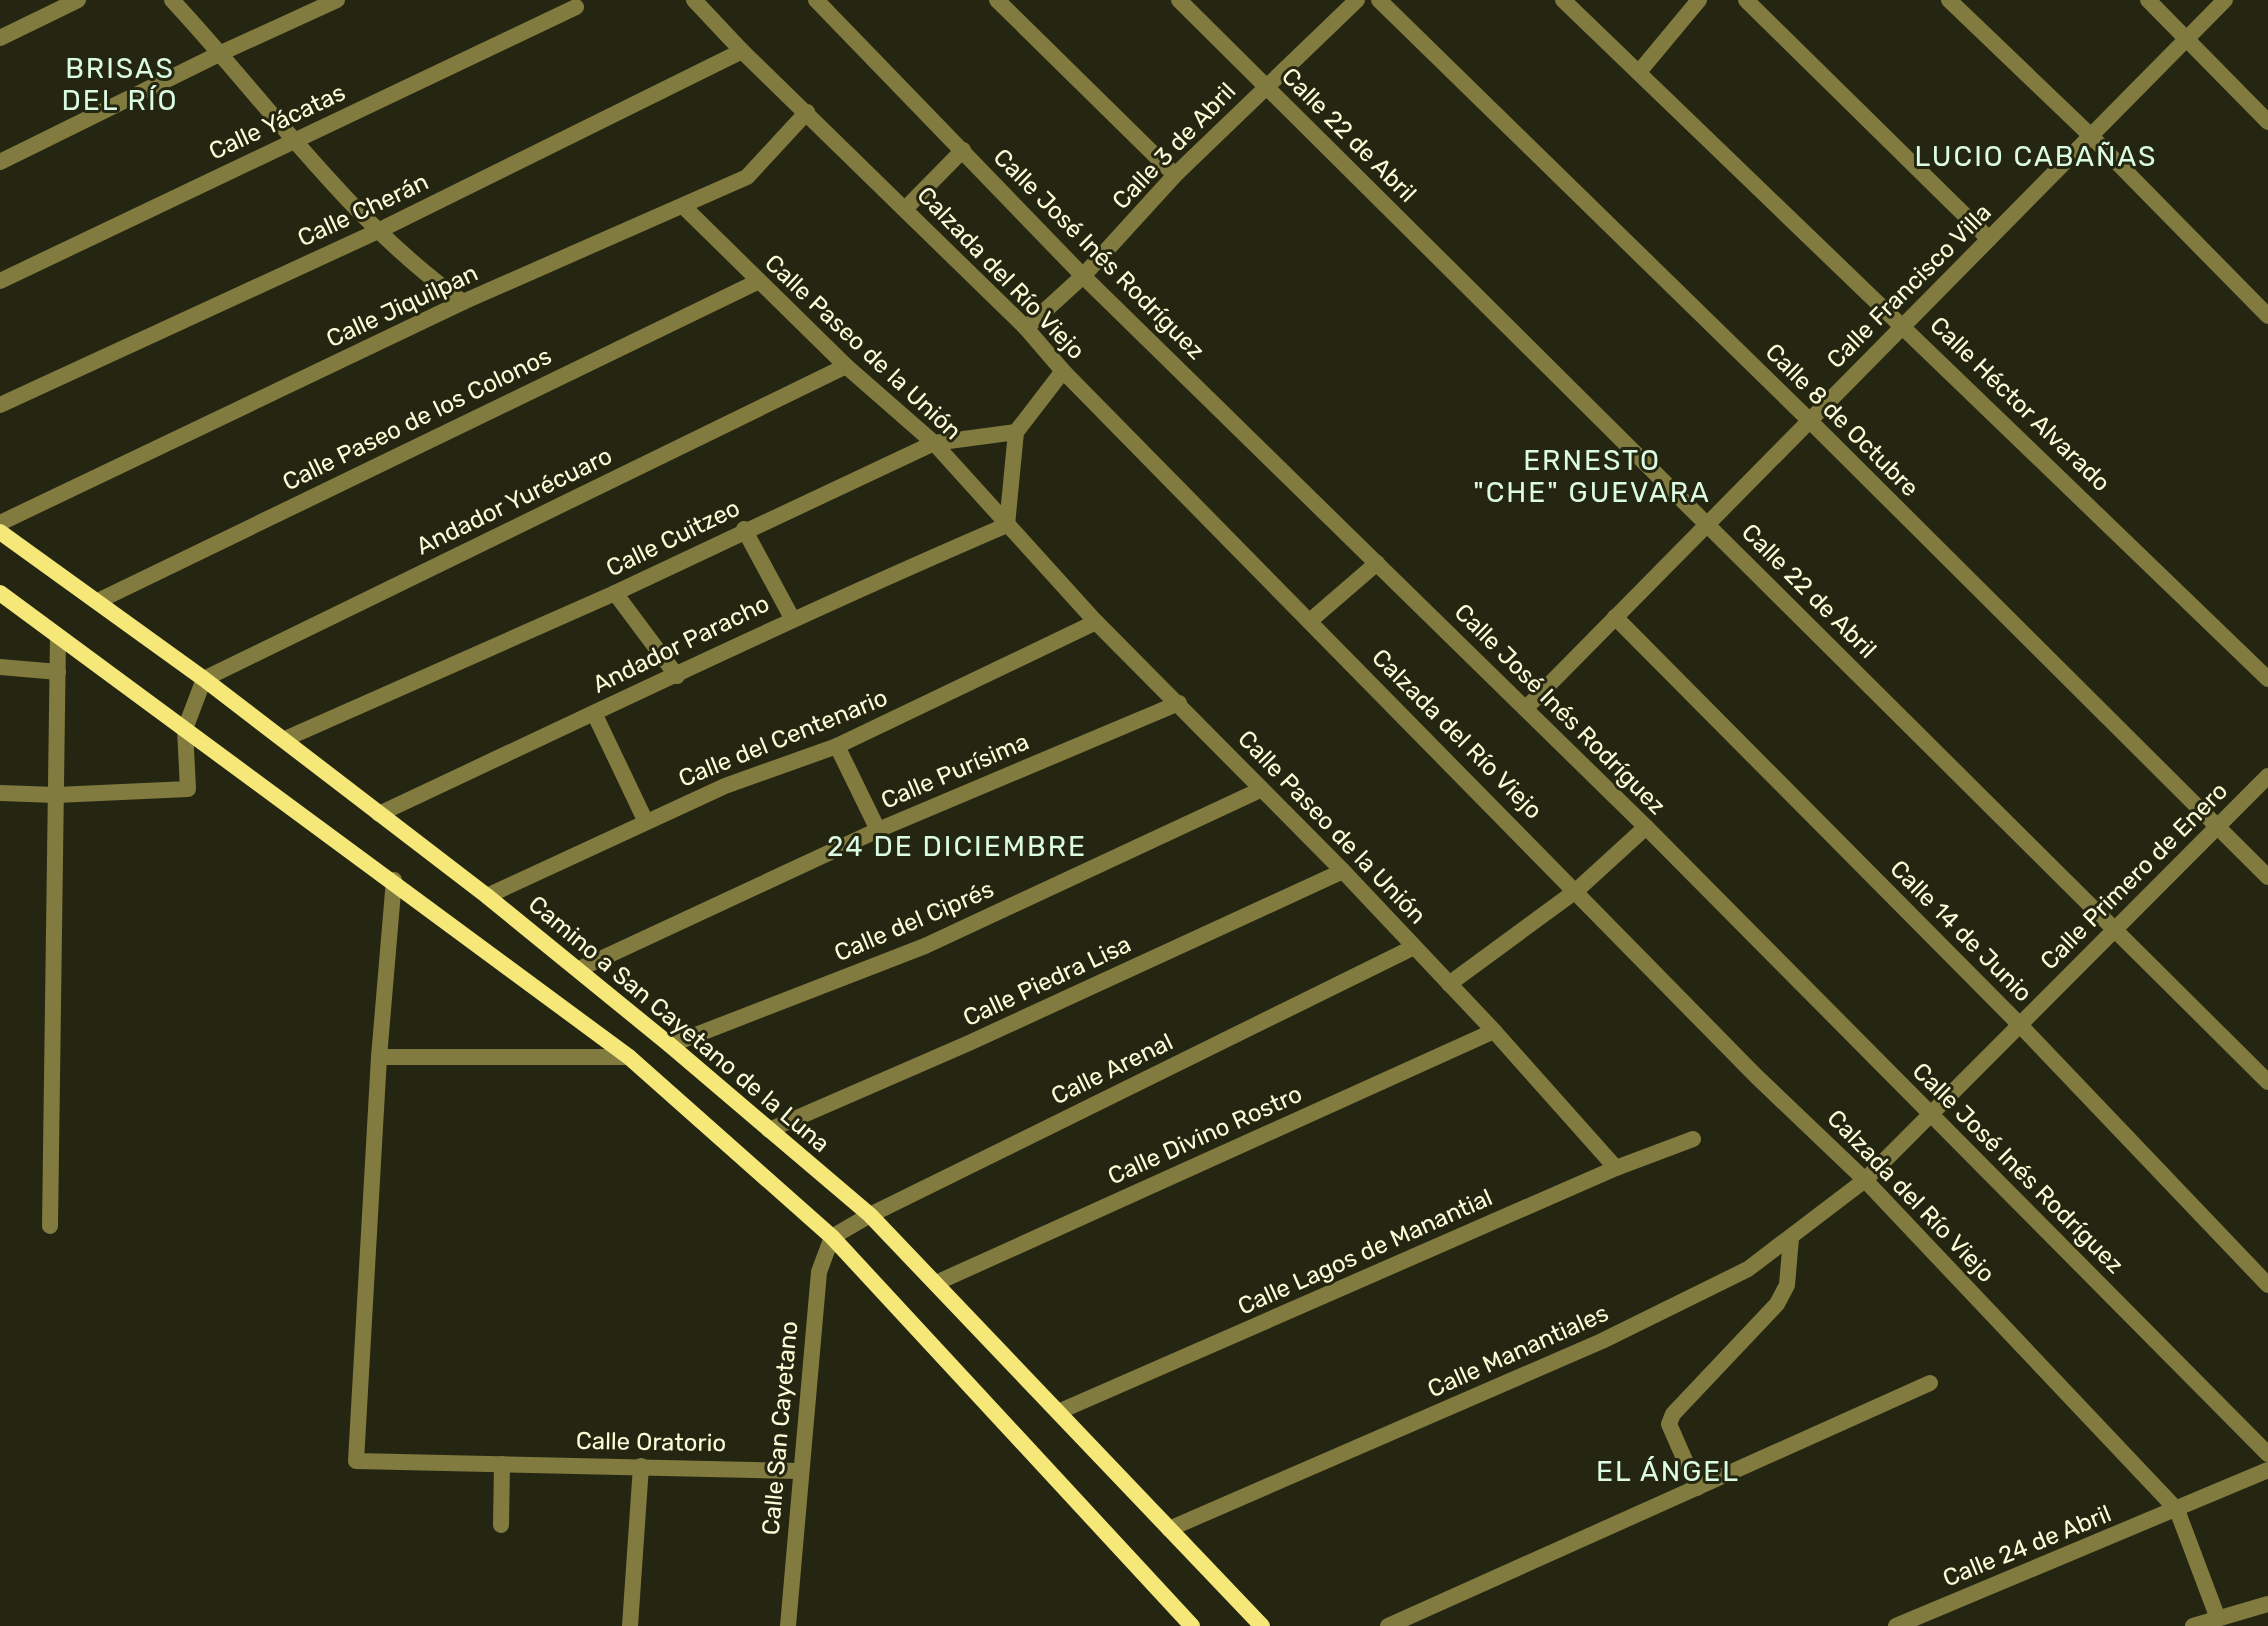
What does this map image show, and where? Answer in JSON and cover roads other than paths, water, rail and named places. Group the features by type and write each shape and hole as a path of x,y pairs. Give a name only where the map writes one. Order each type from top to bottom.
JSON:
{"street":[{"path":"0,38 78,0"},
{"path":"172,0 221,53 293,140 378,231 463,302"},
{"path":"0,162 221,53 337,0"},
{"name":"Calzada del Río Viejo","path":"694,0 742,51 1026,328 1063,371 1577,890 1756,1076 1865,1180 2177,1510"},
{"name":"Calle José Inés Rodríguez","path":"816,0 1083,276 1646,827 2268,1454"},
{"path":"997,0 1175,175"},
{"name":"Calle 22 de Abril","path":"1179,0 2268,1082"},
{"name":"Calle 3 de Abril","path":"1026,328 1083,276 1175,175 1357,0"},
{"name":"Calle 8 de Octubre","path":"1379,0 1809,420 2268,877"},
{"name":"Calle Héctor Alvarado","path":"1563,0 2268,679"},
{"path":"1639,72 1699,0"},
{"path":"1746,0 1989,239"},
{"path":"1949,0 2091,136 2268,316"},
{"path":"2148,0 2268,122"},
{"name":"Calle Francisco Villa","path":"1526,708 2225,0"},
{"name":"Calle Yácatas","path":"0,281 576,7"},
{"name":"Calle Cherán","path":"0,405 378,231 742,51"},
{"name":"Calle Jiquilpan","path":"0,523 463,302 747,177 807,112"},
{"path":"905,209 963,150"},
{"name":"Calle Paseo de la Unión","path":"683,206 757,282 934,443 1096,622 1343,871 1494,1031 1616,1168"},
{"name":"Calle Paseo de los Colonos","path":"98,601 757,282"},
{"name":"Andador Yurécuaro","path":"204,679 846,366"},
{"path":"1007,525 1016,432 1063,371"},
{"name":"Calle Cuitzeo","path":"285,739 615,593 744,529 934,443 1016,432"},
{"name":"Andador Paracho","path":"379,814 677,676 792,618 1007,525"},
{"path":"744,529 792,618"},
{"name":"Camino a San Cayetano de la Luna","path":"0,532 285,739 487,896 579,969 870,1215 1262,1626"},
{"path":"1311,620 1377,563"},
{"path":"0,593 394,880 629,1057 832,1237 1192,1626"},
{"path":"615,593 677,676"},
{"name":"Calle 14 de Junio","path":"1615,617 2020,1025 2268,1285"},
{"name":"Calle del Centenario","path":"487,896 725,786 837,746 1096,622"},
{"path":"50,1226 58,637"},
{"path":"0,667 58,672"},
{"path":"0,793 56,795 188,789 185,729 204,679"},
{"name":"Calle Purísima","path":"579,969 878,830 1179,703"},
{"path":"594,713 646,822"},
{"path":"837,746 878,830"},
{"name":"Calle Primero de Enero","path":"1865,1180 2268,776"},
{"name":"Calle del Ciprés","path":"670,1045 925,946 1260,790"},
{"path":"1449,984 1577,890 1646,827"},
{"name":"Calle Piedra Lisa","path":"769,1130 969,1043 1343,871"},
{"path":"394,880 379,1057 629,1057"},
{"name":"Calle Arenal","path":"832,1237 870,1215 1414,947"},
{"name":"Calle Divino Rostro","path":"936,1283 1494,1031"},
{"name":"Calle Oratorio","path":"379,1057 356,1461 799,1471"},
{"name":"Calle Lagos de Manantial","path":"1058,1412 1616,1168 1693,1139"},
{"name":"Calle Manantiales","path":"1169,1529 1602,1341 1748,1269 1865,1180"},
{"name":"Calle San Cayetano","path":"788,1626 799,1471 819,1272 832,1237"},
{"path":"1697,1488 1669,1424 1673,1414 1777,1304 1787,1285 1791,1238"},
{"path":"1388,1626 1930,1383"},
{"path":"501,1525 502,1464"},
{"path":"630,1626 641,1466"},
{"name":"Calle 24 de Abril","path":"1896,1626 2268,1470"},
{"path":"2177,1510 2217,1616"},
{"path":"2193,1626 2217,1616 2268,1604"}],"district":[{"name":"BRISAS DEL RÍO","path":"120,84"},
{"name":"LUCIO CABAÑAS","path":"2036,156"},
{"name":"ERNESTO \"CHE\" GUEVARA","path":"1592,476"},
{"name":"24 DE DICIEMBRE","path":"957,846"},
{"name":"EL ÁNGEL","path":"1668,1471"}]}
